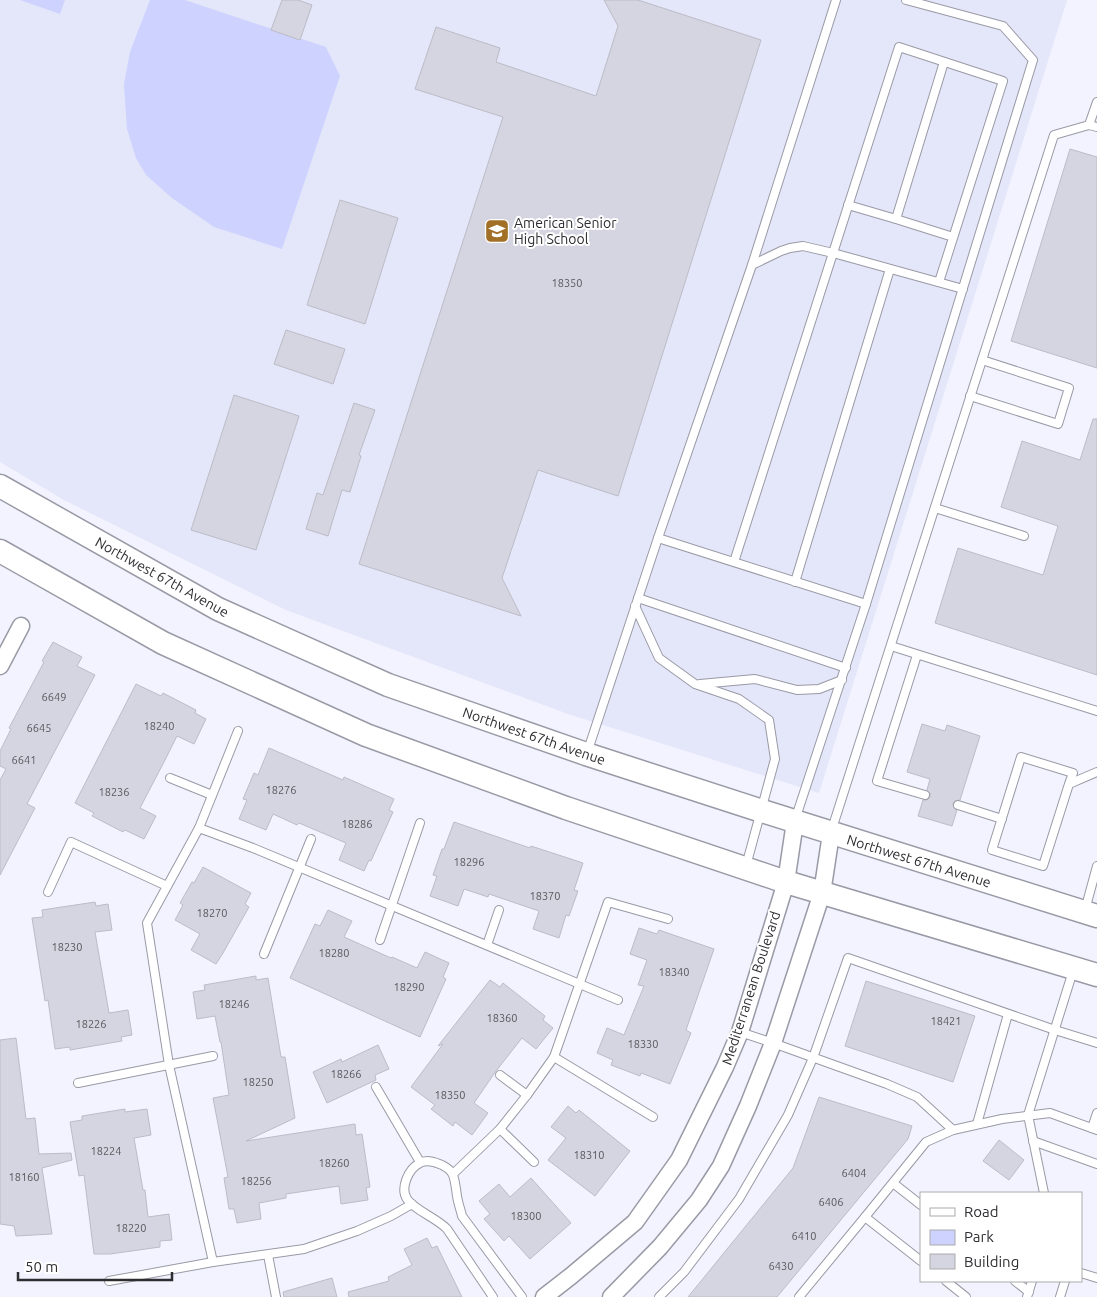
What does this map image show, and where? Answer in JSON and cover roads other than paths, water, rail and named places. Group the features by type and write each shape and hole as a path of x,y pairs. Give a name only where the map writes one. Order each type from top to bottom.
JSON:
{"main road":[{"name":"Northwest 67th Avenue","path":"0,486 218,609 388,685 586,754 831,834 1091,914"},
{"path":"0,551 163,643 366,735 566,808 786,882 1097,975"}],"street":[{"path":"0,666 21,626"},
{"name":"Mediterranean Boulevard","path":"544,1297 635,1222 679,1160 726,1067 740,1032 786,882 795,822"},
{"path":"611,1297 660,1247 699,1200 720,1166 748,1106 774,1043 822,893 831,834"}],"lane":[{"path":"586,754 752,265 836,0"},
{"path":"795,822 866,604 1033,60 1003,26 906,0"},
{"path":"734,562 899,47 1003,81 939,282"},
{"path":"896,219 944,62"},
{"path":"831,834 1054,135 1093,126 1097,102"},
{"path":"848,205 953,237"},
{"path":"752,265 770,255 803,246 962,289"},
{"path":"795,582 890,269"},
{"path":"970,396 1058,424 1069,388 982,360"},
{"path":"935,508 1024,536"},
{"path":"658,538 866,604"},
{"path":"638,598 846,668"},
{"path":"635,606 660,658 695,684 740,699 769,720 775,759 745,868"},
{"path":"891,646 1097,711"},
{"path":"918,655 877,780 925,795"},
{"path":"695,684 754,679 797,690 819,689 842,680"},
{"path":"213,1262 169,1065 147,923 199,828 238,731"},
{"path":"1021,757 1073,773 1069,784 1043,866 992,850 1021,757"},
{"path":"1069,784 1097,772"},
{"path":"170,778 212,795"},
{"path":"958,806 1002,819"},
{"path":"380,940 420,823"},
{"path":"199,828 300,867 618,1000"},
{"path":"264,954 311,839"},
{"path":"48,892 72,842 167,886"},
{"path":"1091,914 1097,866"},
{"path":"452,1174 500,1129 554,1057 608,902 668,919"},
{"path":"487,945 499,910"},
{"path":"659,1297 684,1272 739,1199 788,1115 813,1058 848,958 1054,1030 1097,1043"},
{"path":"1044,1192 1028,1115 1074,968"},
{"path":"977,1124 1008,1014"},
{"path":"740,1032 887,1084 917,1097 953,1130"},
{"path":"78,1083 213,1056"},
{"path":"554,1057 653,1117"},
{"path":"500,1075 527,1095"},
{"path":"376,1087 420,1162"},
{"path":"799,1297 926,1142 953,1130 977,1124 1050,1113 1094,1129 1097,1113"},
{"path":"500,1129 534,1162"},
{"path":"1033,1141 1097,1164"},
{"path":"493,1297 442,1223 407,1199 404,1190 406,1180 420,1162 432,1161 446,1167 452,1174 462,1216 522,1297"},
{"path":"893,1183 920,1204"},
{"path":"109,1280 213,1262 304,1250 357,1231 391,1216 412,1204"},
{"path":"865,1217 920,1260"},
{"path":"268,1255 276,1297"},
{"path":"1082,1273 1097,1278"},
{"path":"947,1282 966,1297"},
{"path":"1016,1282 1028,1294 1032,1282"},
{"path":"1060,1297 1065,1282"}],"place":[{"name":"American Senior High School","path":"497,231"}]}
